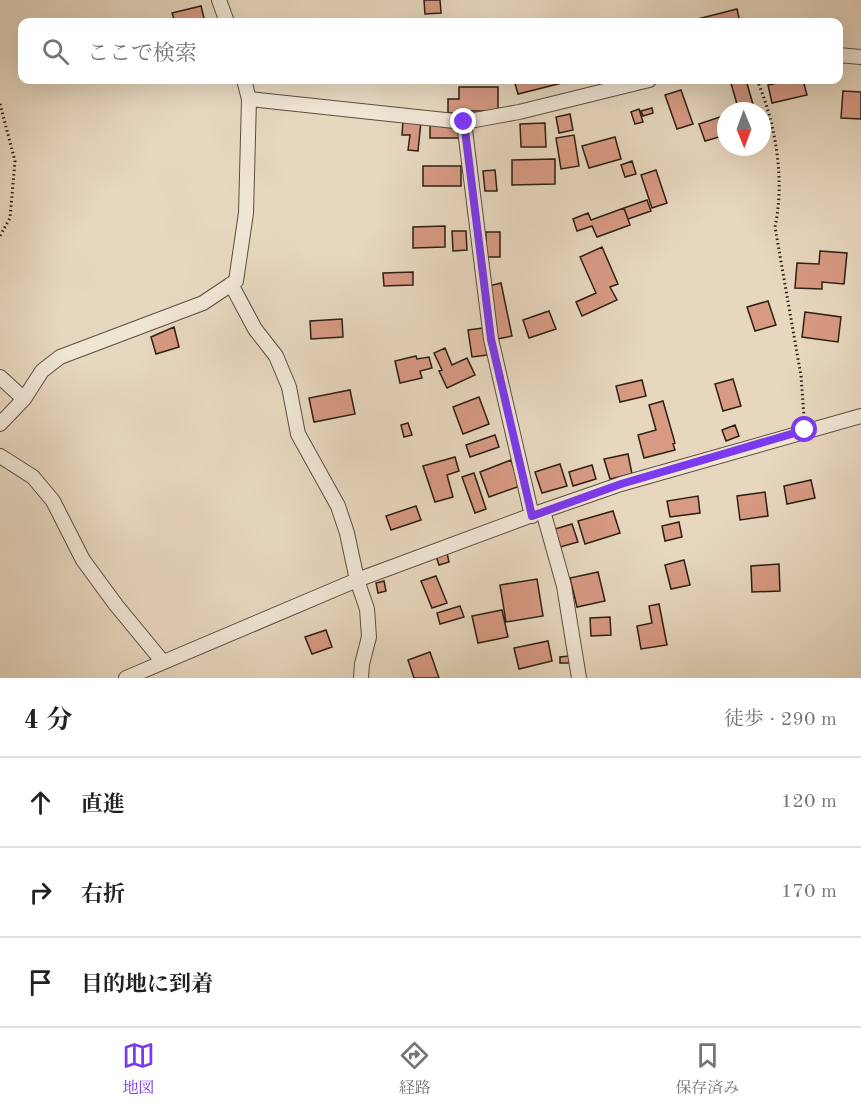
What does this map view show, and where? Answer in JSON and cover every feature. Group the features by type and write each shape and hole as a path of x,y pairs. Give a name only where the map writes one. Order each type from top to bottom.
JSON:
{"street":[{"path":"219,0 226,18"},
{"path":"843,55 861,57"},
{"path":"0,424 24,399 42,371 60,357 203,303 236,281 246,213 249,99 245,84"},
{"path":"249,99 464,122 519,112 633,84"},
{"path":"464,122 491,339 538,513 564,586 579,678"},
{"path":"231,284 255,329 276,356 289,387 298,434 341,515 347,533 357,580 367,609 369,638 362,663 362,678"},
{"path":"1,377 24,399"},
{"path":"126,678 144,674 163,662 357,580 538,513 621,484 861,416"},
{"path":"0,456 33,477 53,501 83,560 116,605 163,662"}],"path":[{"path":"759,84 765,98 775,142 780,206 775,227 801,376 805,430"},
{"path":"0,104 15,161 10,218 0,236"}],"building":[{"path":"424,0 440,0 441,13 425,14"},
{"path":"201,6 204,18 174,18 172,13"},
{"path":"737,9 739,18 702,18"},
{"path":"515,84 558,84 518,94"},
{"path":"731,84 747,84 752,102 736,102"},
{"path":"804,84 807,95 772,103 768,85"},
{"path":"459,87 498,87 498,111 448,113 448,99 459,99"},
{"path":"681,90 693,124 677,129 665,95"},
{"path":"843,91 861,92 861,119 841,118"},
{"path":"652,108 653,113 643,116 641,111"},
{"path":"639,109 643,122 635,124 631,112"},
{"path":"570,114 573,130 559,133 556,117"},
{"path":"717,118 717,138 705,141 699,124"},
{"path":"403,120 421,121 418,151 408,150 410,135 402,135"},
{"path":"545,123 546,147 521,147 520,124"},
{"path":"462,124 462,138 430,138 430,125"},
{"path":"574,135 579,166 561,169 556,138"},
{"path":"615,137 621,159 589,168 582,146"},
{"path":"555,159 555,184 512,185 512,160"},
{"path":"632,161 636,174 625,177 621,165"},
{"path":"423,166 461,166 461,186 423,186"},
{"path":"495,170 497,191 485,191 483,171"},
{"path":"656,170 667,203 652,208 641,175"},
{"path":"647,200 651,211 628,219 624,208"},
{"path":"624,208 630,225 597,237 592,226 577,231 573,219 588,213 591,220"},
{"path":"445,226 445,247 413,248 413,227"},
{"path":"452,231 466,231 467,250 453,251"},
{"path":"486,232 500,232 500,257 486,257"},
{"path":"602,247 618,284 610,287 617,300 582,316 576,302 596,293 580,257"},
{"path":"820,251 847,253 844,284 822,282 822,289 795,288 797,263 819,264"},
{"path":"413,272 413,285 384,286 383,273"},
{"path":"501,283 512,336 497,339 485,287"},
{"path":"768,301 776,325 755,331 747,307"},
{"path":"549,311 556,329 529,338 523,320"},
{"path":"805,312 841,317 838,342 802,337"},
{"path":"342,319 343,337 311,339 310,321"},
{"path":"174,327 179,347 156,354 151,337"},
{"path":"483,328 487,355 472,357 468,330"},
{"path":"445,348 452,365 467,358 475,375 447,388 434,353"},
{"path":"416,356 417,359 429,357 432,368 420,371 422,378 400,383 395,361"},
{"path":"733,379 741,406 723,411 715,384"},
{"path":"642,380 646,396 620,402 616,386"},
{"path":"350,390 355,414 314,422 309,398"},
{"path":"479,397 489,424 463,434 453,407"},
{"path":"663,401 675,450 644,458 638,435 656,430 649,405"},
{"path":"408,423 412,435 404,437 401,425"},
{"path":"735,425 739,436 726,441 722,430"},
{"path":"495,435 499,447 470,457 466,445"},
{"path":"628,454 632,474 610,479 604,459"},
{"path":"455,457 459,471 447,475 453,497 435,502 423,466"},
{"path":"511,460 520,486 489,497 480,472"},
{"path":"560,464 567,486 542,493 535,472"},
{"path":"592,465 596,479 573,486 569,472"},
{"path":"474,473 486,509 475,513 462,477"},
{"path":"811,480 815,498 787,504 784,486"},
{"path":"765,492 768,516 740,520 737,496"},
{"path":"698,496 700,513 670,517 667,501"},
{"path":"416,506 421,520 391,530 386,516"},
{"path":"613,511 620,533 585,544 578,521"},
{"path":"679,522 682,537 665,541 662,526"},
{"path":"572,524 578,542 560,547 555,529"},
{"path":"447,553 449,562 439,565 436,556"},
{"path":"684,560 690,585 671,589 665,565"},
{"path":"779,564 780,591 752,592 751,566"},
{"path":"598,572 605,601 577,607 570,578"},
{"path":"436,576 447,603 432,608 421,581"},
{"path":"537,579 543,616 506,622 500,585"},
{"path":"384,581 386,591 378,593 376,583"},
{"path":"659,604 667,645 641,649 637,626 652,623 649,606"},
{"path":"460,606 464,617 440,624 437,613"},
{"path":"502,610 508,637 478,643 472,616"},
{"path":"610,617 611,635 591,636 590,618"},
{"path":"326,630 332,647 312,654 305,637"},
{"path":"548,641 552,661 519,669 514,648"},
{"path":"430,652 439,678 414,678 408,660"},
{"path":"569,656 569,663 560,663 560,657"}],"route":[{"path":"464,122 491,339 532,516 543,510 621,484 805,430"}]}
